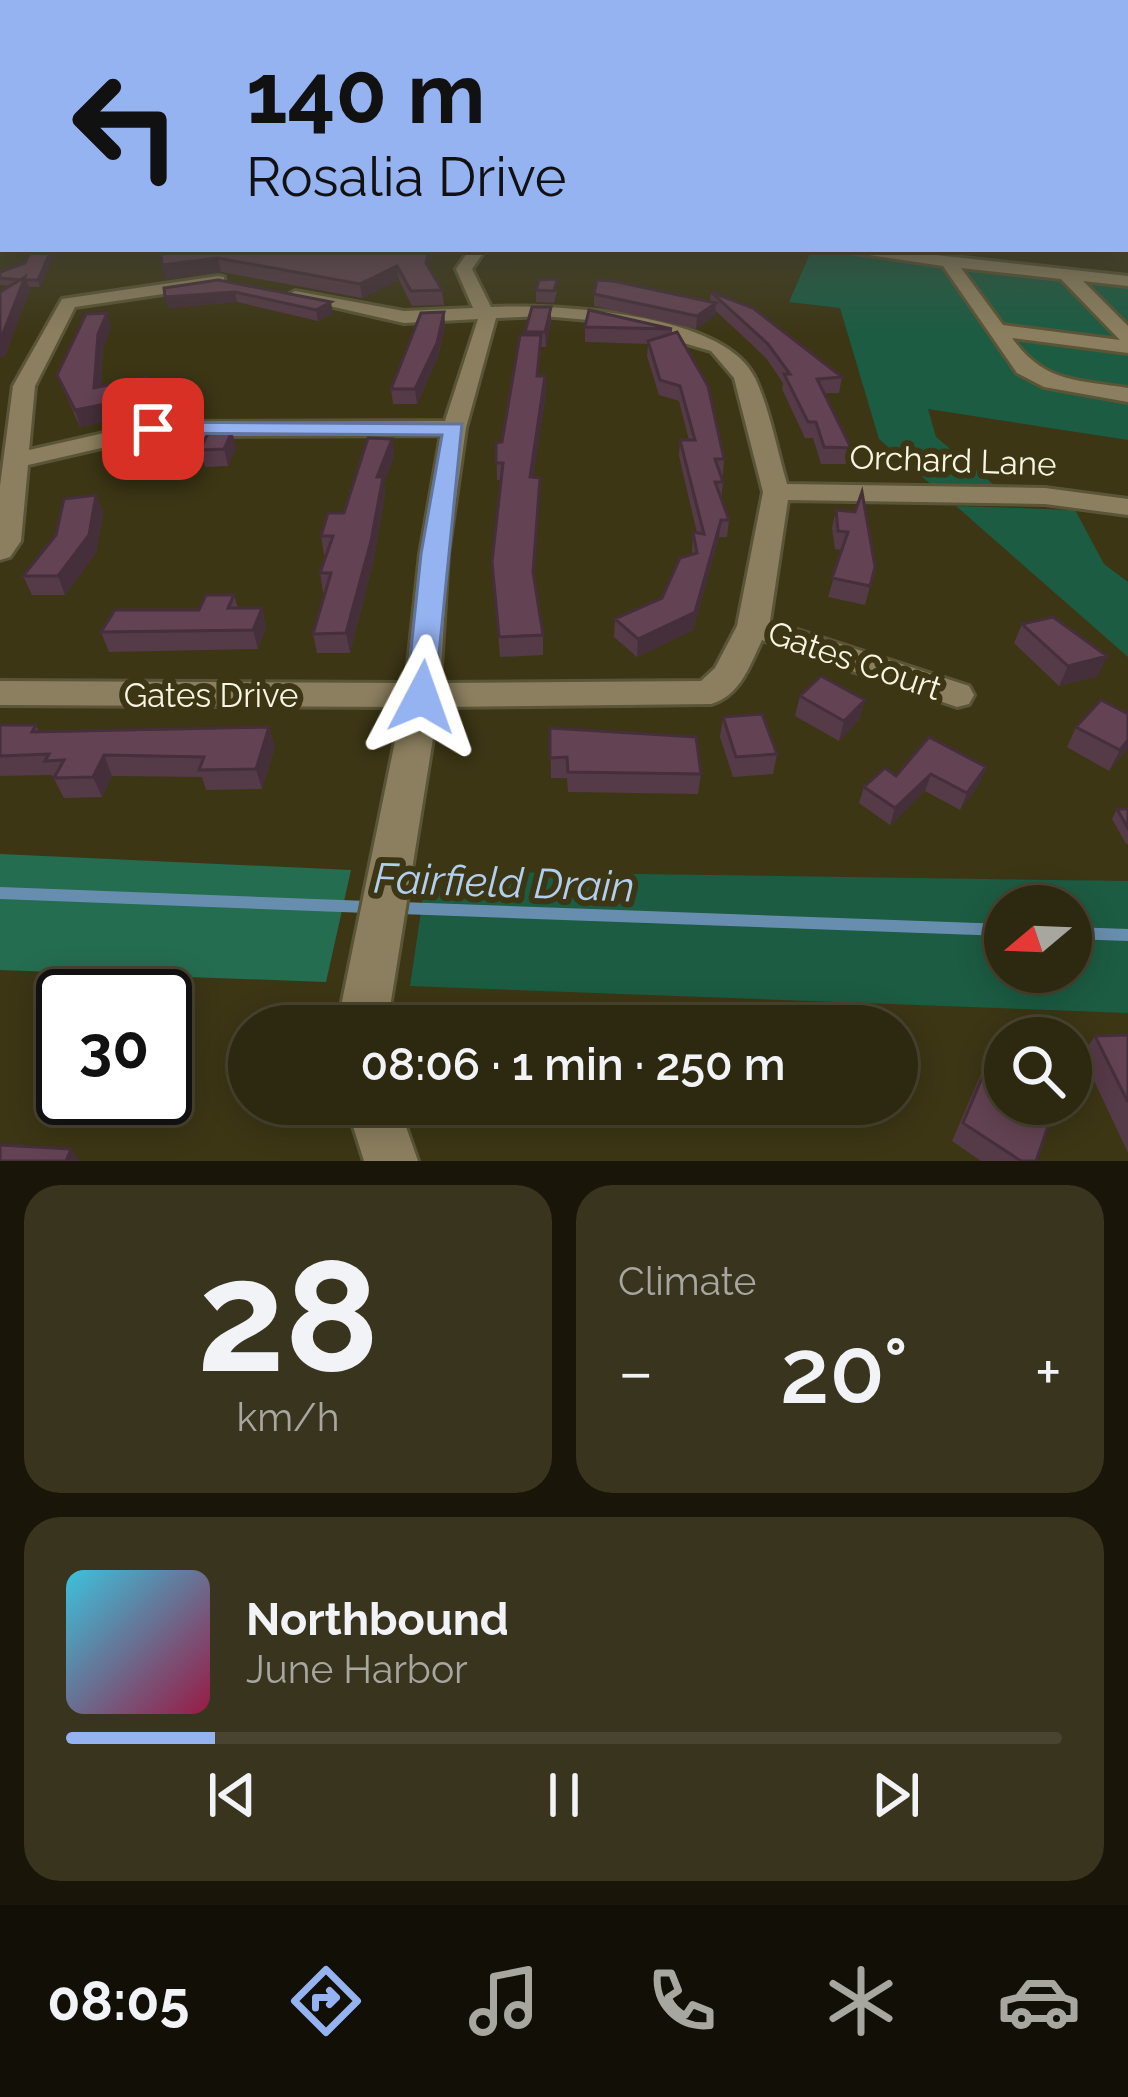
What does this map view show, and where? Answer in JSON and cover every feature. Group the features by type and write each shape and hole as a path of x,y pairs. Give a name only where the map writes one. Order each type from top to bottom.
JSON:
{"street":[{"path":"366,1005 422,697 434,554 454,428 487,319 464,269 476,252"},
{"path":"865,252 948,261 985,257 1128,281"},
{"path":"948,261 1024,369 1041,379 1127,398"},
{"path":"1066,274 1128,337"},
{"path":"0,551 7,541 25,386 68,303 220,281 243,286"},
{"path":"266,290 404,317 544,310 614,317 718,347 744,377 776,492 753,626"},
{"path":"996,331 1128,347"},
{"path":"16,460 153,429 454,428"},
{"name":"Orchard Lane","path":"776,492 1045,496 1128,507"},
{"name":"Gates Drive","path":"0,693 422,697 711,692 728,675 753,626"},
{"name":"Gates Court","path":"753,626 957,695"},
{"path":"379,1125 391,1161"}],"green space":[{"path":"811,252 1128,283 1128,440 928,409 936,437 999,489 934,487 879,439 840,308 789,302"},
{"path":"956,506 1075,510 1104,564 1128,582 1128,657"},
{"path":"0,854 351,870 326,982 192,977 192,969 0,970"},
{"path":"427,871 1128,881 1128,1013 410,986"}],"building":[{"path":"30,252 51,252 38,280 0,278 0,272 25,263"},
{"path":"428,252 426,263 442,290 411,291 397,266 360,284 218,258 162,265 161,254"},
{"path":"25,277 0,341 0,292"},
{"path":"557,279 554,291 536,290 539,280"},
{"path":"218,280 331,302 316,310 235,292 165,297 164,288"},
{"path":"597,280 716,303 697,316 594,294"},
{"path":"711,292 753,308 842,377 817,379 851,448 824,447 816,422 808,422 784,374 790,374 768,344"},
{"path":"532,307 551,307 545,332 525,332"},
{"path":"589,310 672,329 585,327"},
{"path":"444,312 437,343 415,389 391,389 421,313"},
{"path":"107,313 98,334 94,388 147,377 157,394 75,410 57,375 86,314"},
{"path":"677,332 708,386 724,459 715,459 723,482 715,482 729,520 721,520 695,612 638,639 615,619 662,598 680,558 697,553 693,532 704,534 680,440 695,440 680,386 660,380 648,341"},
{"path":"520,335 541,335 537,376 545,376 530,477 540,478 533,572 543,635 499,637 492,562 503,463 496,463 496,443 502,442"},
{"path":"209,431 232,431 224,449 200,450"},
{"path":"368,438 392,439 377,477 383,477 371,541 346,633 313,634 331,573 320,573 333,536 321,536 328,513 344,513"},
{"path":"862,492 875,567 870,586 832,578 848,532 838,531 836,510 855,512"},
{"path":"96,495 89,535 58,576 23,576 56,535 64,499"},
{"path":"206,595 234,595 228,608 262,608 253,630 101,632 115,610 199,610"},
{"path":"1053,617 1107,656 1068,666 1022,624"},
{"path":"821,676 865,700 844,721 800,696"},
{"path":"1101,700 1128,714 1128,740 1120,750 1076,727"},
{"path":"762,714 777,754 736,757 723,717"},
{"path":"0,725 36,725 32,732 269,727 256,769 199,770 204,757 104,755 93,777 54,778 64,760 45,761 49,754 0,756"},
{"path":"550,728 696,737 701,774 568,772 567,757 550,758"},
{"path":"929,737 986,767 967,793 931,774 895,808 864,787 885,768 896,776"},
{"path":"1117,809 1128,809 1128,828"},
{"path":"1128,1035 1128,1102 1095,1036"},
{"path":"984,1073 984,1125 1049,1125 1036,1161 1021,1161 963,1123"},
{"path":"0,1145 71,1149 66,1161 0,1161"}],"waterway":[{"name":"Fairfield Drain","path":"0,893 368,907"},
{"name":"Fairfield Drain","path":"401,908 984,929"},
{"name":"Fairfield Drain","path":"1092,934 1128,935"}],"route":[{"path":"153,429 454,428 434,554 422,697"}]}
